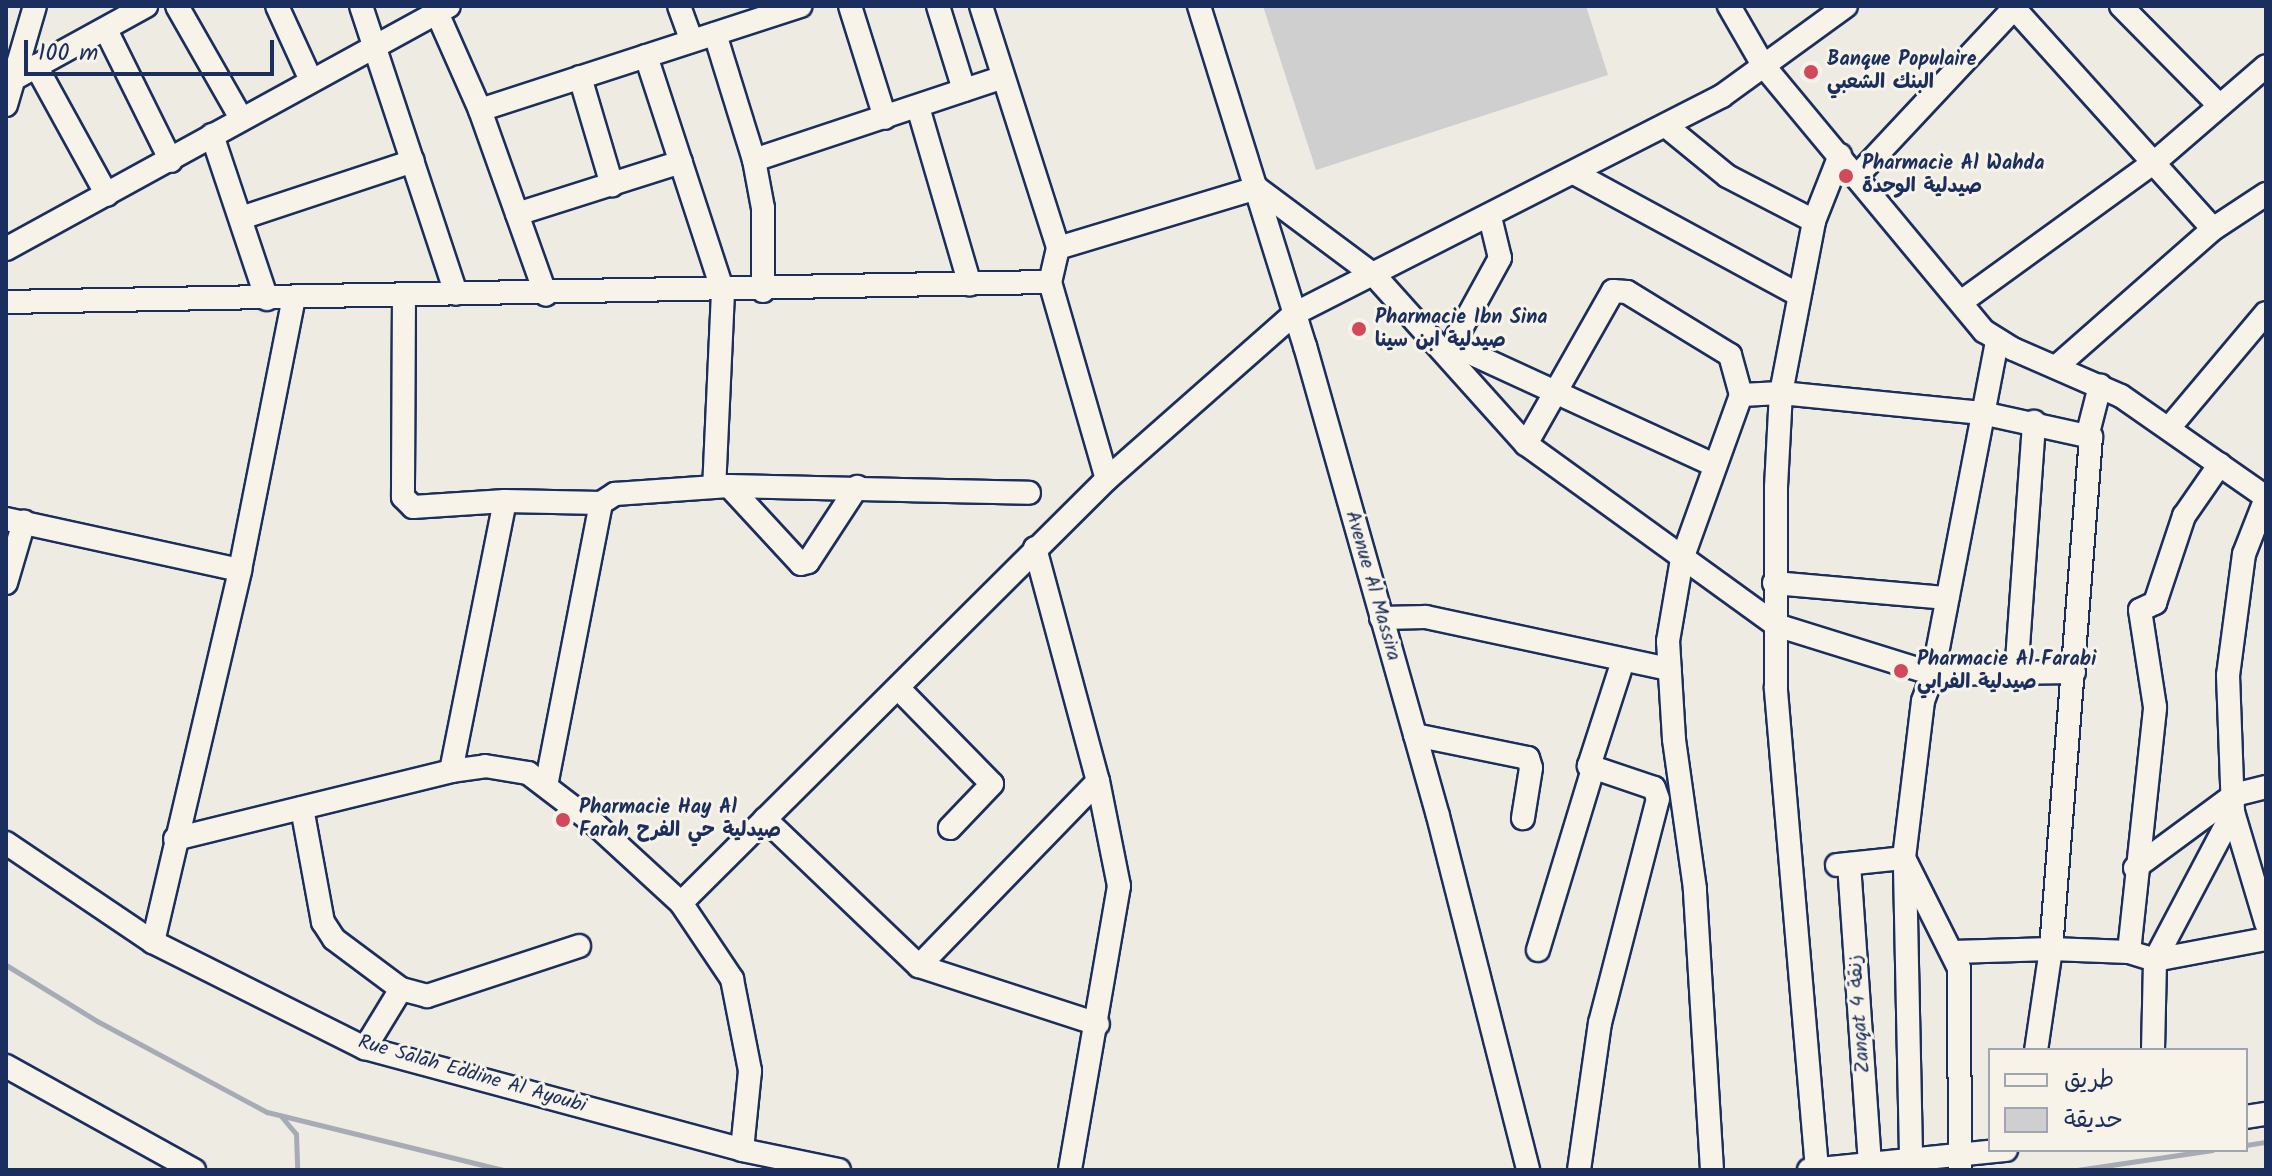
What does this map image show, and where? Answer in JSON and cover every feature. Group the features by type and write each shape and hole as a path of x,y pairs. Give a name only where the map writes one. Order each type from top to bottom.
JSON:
{"street":[{"path":"6,105 9,81 35,6"},
{"path":"9,81 146,6"},
{"path":"177,6 241,118"},
{"path":"277,6 310,78"},
{"path":"361,6 456,294"},
{"path":"679,6 692,41"},
{"path":"480,110 801,6"},
{"path":"850,6 885,118"},
{"path":"938,6 964,90"},
{"path":"981,6 1058,248 1050,282 1107,479"},
{"name":"Avenue Al Massira","path":"1199,6 1257,188 1415,735 1528,1170"},
{"path":"1729,6 1763,65 1997,341 2100,386 2169,428 2266,498 2244,554 2228,675 2233,803 2266,923"},
{"path":"681,903 1035,548 1107,479 1294,314 1576,174 1722,96 1846,6"},
{"path":"2121,6 2217,103"},
{"path":"1857,176 2015,7 2156,161 2213,229"},
{"path":"6,249 171,161 310,78 374,52 440,8 546,295"},
{"path":"106,30 171,161"},
{"path":"715,34 754,160 763,208 763,291"},
{"path":"646,56 723,292 721,487 801,564 808,562 857,487"},
{"path":"36,66 107,195"},
{"path":"1961,302 2156,161 2217,103 2266,66"},
{"path":"580,77 612,185"},
{"path":"754,160 1003,77"},
{"path":"918,107 970,285"},
{"path":"1666,126 1727,176 1814,221"},
{"path":"212,135 267,299"},
{"path":"1817,1169 1786,844 1774,583 1781,393 1814,221 1840,155"},
{"path":"241,218 413,161"},
{"path":"517,214 681,162"},
{"path":"1576,174 1799,295"},
{"path":"1058,248 1257,188 1375,276 1526,444 1776,625 1933,674 2074,672"},
{"path":"2056,367 2213,229 2266,194"},
{"path":"1490,217 1500,258 1456,338 1464,350 1554,395 1714,465"},
{"path":"6,302 723,292 1050,282"},
{"path":"1526,444 1613,291 1627,292 1730,355 1741,395 1682,559 1670,606 1669,669 1674,739 1695,889 1712,1170"},
{"path":"404,295 405,502 417,508 505,501 601,503 615,494 721,487 857,487 1029,493"},
{"path":"153,942 240,570 294,297"},
{"path":"2169,428 2266,313"},
{"path":"1911,1163 1904,1039 1904,863 1914,755 1933,674 1997,341"},
{"path":"2036,1048 2051,949 2074,672 2088,437 2100,386"},
{"path":"1741,395 1781,393 1982,413 2034,422 2088,437"},
{"path":"2016,675 2034,422"},
{"path":"2129,952 2135,868 2155,707 2140,610 2155,603 2184,516 2220,464"},
{"path":"451,771 505,501"},
{"path":"546,786 601,503"},
{"path":"6,583 15,520 240,570"},
{"path":"1035,548 1098,781 1119,886 1098,1024 1070,1170"},
{"path":"1774,583 1947,598"},
{"path":"1381,618 1426,617 1669,669"},
{"path":"1623,661 1589,763 1593,769 1654,788"},
{"path":"898,688 992,784 950,828"},
{"path":"1415,735 1528,758 1531,768 1523,818"},
{"path":"1579,1170 1600,1023 1658,799 1654,788 1674,739"},
{"path":"175,839 451,771 510,767 546,786 681,903 732,979 743,1020 750,1071 742,1150"},
{"path":"1538,950 1593,769"},
{"path":"919,966 1098,781"},
{"path":"2135,868 2233,803 2266,787"},
{"path":"2153,1048 2155,960 2233,803"},
{"path":"302,808 323,922 334,939 401,989 427,996 579,946"},
{"path":"765,819 919,966 1098,1024"},
{"name":"Rue Salah Eddine Al Ayoubi","path":"6,843 153,942 365,1048 742,1150 839,1170"},
{"path":"1904,863 1959,968 1958,1163"},
{"name":"Zanqat 4 زنقة","path":"1870,1164 1843,865 1904,863"},
{"path":"1953,952 2051,949 2129,952 2155,960 2266,939"},
{"path":"365,1048 401,989"},
{"path":"6,1066 194,1170"},
{"path":"1809,1170 1870,1164 1958,1163 1999,1152"}],"green space":[{"path":"1263,6 1586,6 1608,75 1316,170"}],"waterway":[{"path":"6,965 97,1021 267,1112 503,1170"},
{"path":"281,1116 296,1134 297,1170"},
{"path":"2248,1145 2266,1142"},
{"path":"2077,1170 2199,1152"}],"place":[{"name":"Banque Populaire البنك الشعبي","path":"1811,72"},
{"name":"Pharmacie Al Wahda صيدلية الوحدة","path":"1846,176"},
{"name":"Pharmacie Ibn Sina صيدلية ابن سينا","path":"1359,329"},
{"name":"Pharmacie Al Farabi صيدلية الفرابي","path":"1901,671"},
{"name":"Pharmacie Hay Al Farah صيدلية حي الفرح","path":"563,820"}]}
